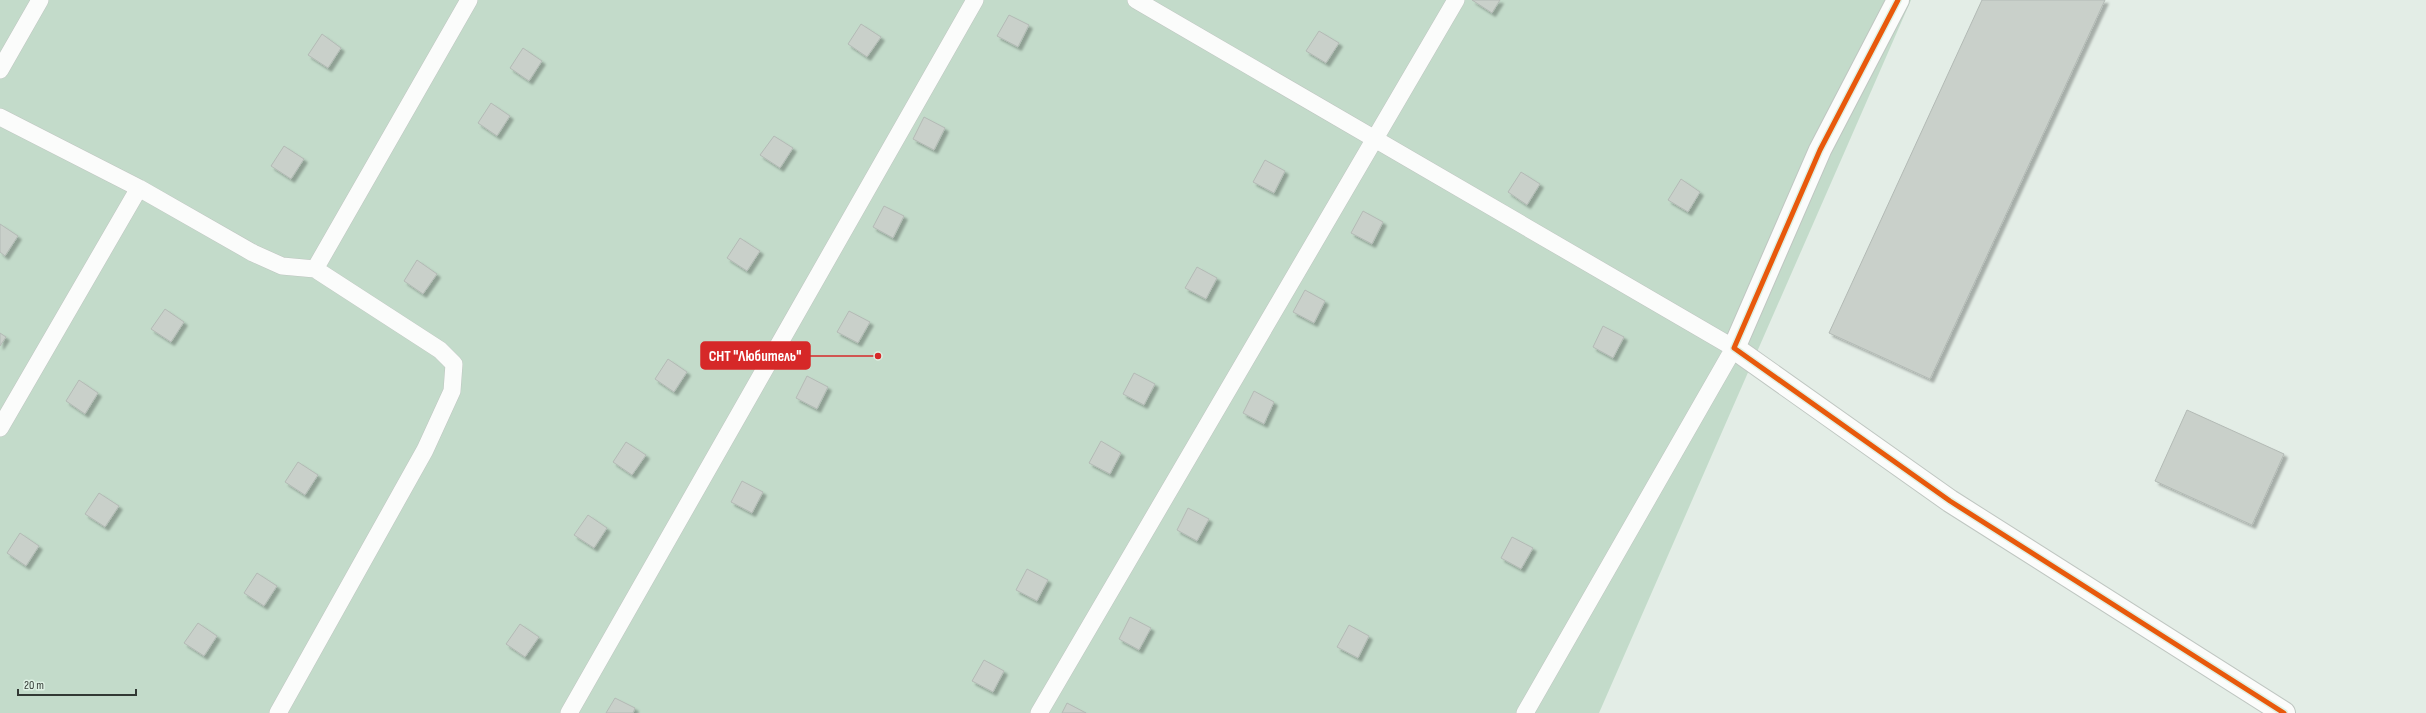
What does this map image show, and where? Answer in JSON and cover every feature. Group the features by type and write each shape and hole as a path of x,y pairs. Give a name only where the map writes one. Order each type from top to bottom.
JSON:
{"street":[{"path":"1898,0 1820,150 1734,348 1950,502 2284,713"}],"lane":[{"path":"0,70 40,0"},
{"path":"315,269 469,0"},
{"path":"569,713 975,0"},
{"path":"1136,0 1734,348 1525,713"},
{"path":"1039,713 1456,0"},
{"path":"0,117 139,188 268,260 282,266 315,269 440,350 454,364 452,391 425,450 278,713"},
{"path":"0,428 139,188"}],"green space":[{"path":"0,0 1911,0 1599,713 0,713"}],"building":[{"path":"1472,0 1500,0 1492,13"},
{"path":"1982,0 2105,0 1930,379 1829,333"},
{"path":"1009,15 1029,25 1018,47 997,36"},
{"path":"861,24 881,37 867,57 848,44"},
{"path":"1319,31 1339,43 1326,63 1306,51"},
{"path":"322,34 341,48 328,68 308,55"},
{"path":"523,48 542,61 529,81 510,68"},
{"path":"491,103 510,116 497,136 478,123"},
{"path":"924,117 945,128 934,150 913,139"},
{"path":"774,136 793,148 780,168 760,155"},
{"path":"284,146 304,159 291,179 271,166"},
{"path":"1265,160 1285,171 1274,193 1253,182"},
{"path":"1521,172 1540,184 1527,205 1508,192"},
{"path":"1681,179 1700,192 1688,212 1668,200"},
{"path":"884,206 904,216 893,238 873,227"},
{"path":"1363,211 1383,222 1372,244 1351,233"},
{"path":"0,224 18,236 5,256 0,252"},
{"path":"740,238 760,251 747,271 727,258"},
{"path":"417,260 437,274 423,294 404,281"},
{"path":"1197,267 1217,278 1206,299 1185,288"},
{"path":"1305,290 1325,301 1314,323 1293,312"},
{"path":"165,309 184,322 171,342 151,329"},
{"path":"849,311 870,322 858,343 837,332"},
{"path":"1603,326 1624,337 1613,358 1593,347"},
{"path":"0,333 6,337 0,346"},
{"path":"668,359 687,372 674,392 655,379"},
{"path":"1134,373 1155,384 1144,405 1123,394"},
{"path":"807,376 828,387 817,409 796,398"},
{"path":"79,380 98,393 85,414 66,401"},
{"path":"1254,391 1274,402 1264,424 1243,413"},
{"path":"2187,410 2284,454 2252,525 2155,481"},
{"path":"1101,441 1121,453 1110,474 1089,463"},
{"path":"626,442 646,455 632,475 613,462"},
{"path":"298,462 318,475 305,495 285,482"},
{"path":"742,481 763,492 752,513 731,502"},
{"path":"99,493 119,506 105,527 85,514"},
{"path":"1188,508 1209,519 1197,541 1177,530"},
{"path":"588,515 607,528 594,548 574,535"},
{"path":"20,533 39,546 26,566 7,553"},
{"path":"1512,537 1533,548 1521,569 1501,558"},
{"path":"1027,569 1048,580 1037,601 1016,590"},
{"path":"257,573 277,586 264,606 244,593"},
{"path":"1130,617 1151,628 1139,650 1119,639"},
{"path":"198,623 217,636 204,656 184,643"},
{"path":"520,624 539,637 525,657 506,644"},
{"path":"1349,625 1369,636 1358,658 1337,647"},
{"path":"984,660 1004,671 993,692 972,681"},
{"path":"615,698 635,708 633,713 606,713"},
{"path":"1067,703 1086,713 1062,713"}],"cycle path":[{"path":"1898,0 1820,150 1734,348 1950,501 2284,713"}],"place":[{"name":"СНТ \"Любитель\"","path":"878,356"}]}
